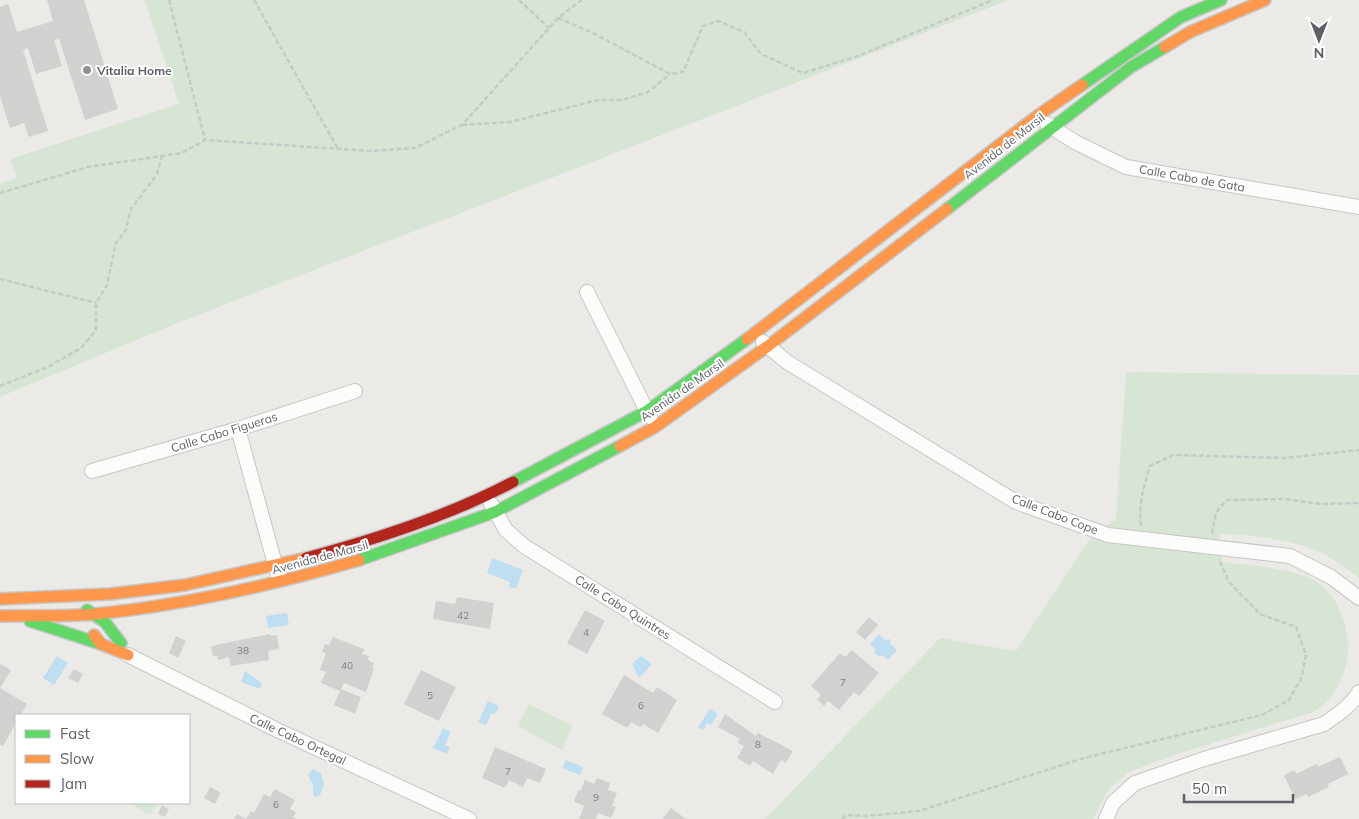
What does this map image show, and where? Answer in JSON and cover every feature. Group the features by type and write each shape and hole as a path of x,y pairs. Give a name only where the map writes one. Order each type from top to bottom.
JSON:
{"street":[{"name":"Avenida de Marsil","path":"0,600 63,598 185,585 276,566 368,541 488,496 648,411 754,334 1037,116 1182,17 1220,0"},
{"name":"Avenida de Marsil","path":"0,616 94,614 189,601 280,583 372,557 495,512 655,427 768,346 1131,67 1190,32 1265,0"},
{"name":"Calle Cabo de Gata","path":"1037,116 1074,142 1126,167 1359,207"},
{"path":"587,292 655,427"},
{"name":"Calle Cabo Cope","path":"754,334 787,362 1016,502 1108,535 1290,556 1331,577 1359,598"},
{"name":"Calle Cabo Figueras","path":"92,471 238,429 355,391"},
{"path":"238,429 280,583"},
{"name":"Calle Cabo Quintres","path":"488,496 506,530 524,546 775,702"},
{"path":"101,644 89,630 94,614 110,594"},
{"path":"63,598 105,622 124,649"},
{"path":"124,649 128,619 134,608"},
{"path":"14,616 101,644 124,649"},
{"name":"Calle Cabo Ortegal","path":"124,649 267,725 469,819"},
{"path":"1106,819 1113,803 1135,783 1204,759 1324,724 1355,700 1359,692"}],"path":[{"path":"169,0 205,140"},
{"path":"254,0 338,149"},
{"path":"518,0 549,28"},
{"path":"0,193 88,167 182,153 205,140 370,151 415,148 462,125 558,18 582,0"},
{"path":"462,125 510,122 598,100 622,100 648,92 670,74 684,72 703,26 718,21 744,32 761,54 803,73 858,56 993,0"},
{"path":"558,18 595,34 670,74"},
{"path":"0,386 48,367 81,348 96,330 96,303 107,285 116,242 126,230 131,209 157,174 162,156"},
{"path":"0,279 96,303"},
{"path":"1143,539 1139,514 1150,466 1173,455 1285,458 1359,450"},
{"path":"842,819 846,815 866,816 918,811 1084,758 1262,715 1289,700 1301,679 1306,655 1296,627 1260,614 1229,582 1211,547 1212,526 1216,513 1226,500 1284,499 1321,504 1359,503"}],"green space":[{"path":"145,0 1009,0 170,326 0,397 0,183 17,178 10,159 179,104"},
{"path":"1126,372 1359,375 1359,578 1324,554 1313,549 1258,537 1218,534 1223,562 1270,568 1305,576 1316,581 1330,594 1340,610 1346,629 1348,648 1346,667 1339,685 1328,700 1313,712 1174,755 1129,772 1109,789 1093,819 765,819 940,638 1016,651 1088,541 1116,518"},
{"path":"529,704 573,726 562,750 518,726"},
{"path":"131,804 156,804 150,815"}],"water":[{"path":"492,558 523,570 516,589 509,587 510,582 487,573"},
{"path":"287,613 289,625 268,628 266,616"},
{"path":"879,634 885,640 890,639 890,644 897,650 888,660 882,655 879,657 874,652 876,650 870,644"},
{"path":"57,656 68,663 54,685 43,678"},
{"path":"641,656 652,664 639,678 632,664"},
{"path":"245,671 262,683 260,689 241,682"},
{"path":"488,701 499,706 496,713 491,714 486,725 478,722"},
{"path":"710,709 718,714 711,725 707,723 703,730 698,727"},
{"path":"443,728 451,732 445,745 450,748 447,754 433,748"},
{"path":"566,760 583,767 580,775 562,768"},
{"path":"313,769 321,773 324,785 320,795 316,797 313,795 313,785 308,775"}],"building":[{"name":"Vitalia Home","path":"47,0 84,0 118,109 85,120 59,39 54,40 62,66 36,74 28,48 23,50 48,131 29,137 24,123 10,128 0,96 0,7 8,4 17,32 53,21"},
{"path":"457,597 494,603 490,629 433,619 436,601 455,604"},
{"path":"585,610 605,621 587,654 567,643"},
{"path":"869,617 878,625 865,640 856,632"},
{"path":"270,634 271,636 277,635 279,649 268,651 269,660 231,666 229,657 219,660 217,656 213,656 211,647 216,645"},
{"path":"176,636 186,641 178,658 169,653"},
{"path":"333,637 364,649 362,654 369,656 368,660 374,663 372,668 374,669 366,692 344,683 341,689 361,697 355,714 334,705 340,691 321,683 326,672 320,670 326,653 322,652 325,644 329,645"},
{"path":"852,650 879,673 859,696 854,692 839,710 828,701 824,706 817,699 821,695 811,686 840,653 845,657"},
{"path":"0,664 11,670 0,688"},
{"path":"74,669 83,674 78,683 68,678"},
{"path":"421,670 456,687 439,721 404,704"},
{"path":"624,675 653,693 657,687 677,700 658,733 643,724 640,727 631,722 627,728 602,714"},
{"path":"0,688 27,704 22,714 15,714 15,725 3,746 0,745"},
{"path":"725,714 756,736 758,733 793,751 786,763 781,760 773,774 753,761 750,766 737,758 744,746 738,743 740,739 718,727"},
{"path":"495,747 546,769 540,783 527,778 523,787 509,780 505,788 482,778"},
{"path":"1340,757 1348,774 1328,784 1329,787 1308,797 1307,794 1295,799 1284,775 1295,770 1296,774 1317,764 1318,767"},
{"path":"597,778 610,783 608,790 617,793 612,806 616,807 611,818 598,813 596,819 579,819 584,806 574,802 578,790 580,791 585,780 594,784"},
{"path":"210,787 221,793 215,804 204,798"},
{"path":"275,789 295,800 290,809 296,812 293,817 297,819 246,819 251,811 254,813 264,794 270,797"},
{"path":"162,805 169,809 165,817 158,814"},
{"path":"671,808 686,819 662,819"},
{"path":"237,814 246,819 234,819"}],"traffic: fast":[{"path":"1082,85 1181,17 1221,0"},
{"path":"947,209 1131,67 1165,47"},
{"path":"513,482 647,411 747,339"},
{"path":"359,560 495,512 620,446"},
{"path":"87,610 105,622 121,643"},
{"path":"30,621 101,644"}],"traffic: slow":[{"path":"1165,47 1190,32 1265,0"},
{"path":"747,339 1037,116 1082,85"},
{"path":"620,446 655,427 768,346 947,209"},
{"path":"0,599 110,594 185,585 306,558"},
{"path":"0,616 83,615 195,600 294,578 359,560"},
{"path":"94,635 101,644 128,655"}],"traffic: jam":[{"path":"306,558 412,526 464,506 513,482"}],"place":[{"name":"Vitalia Home","path":"87,70"}]}
